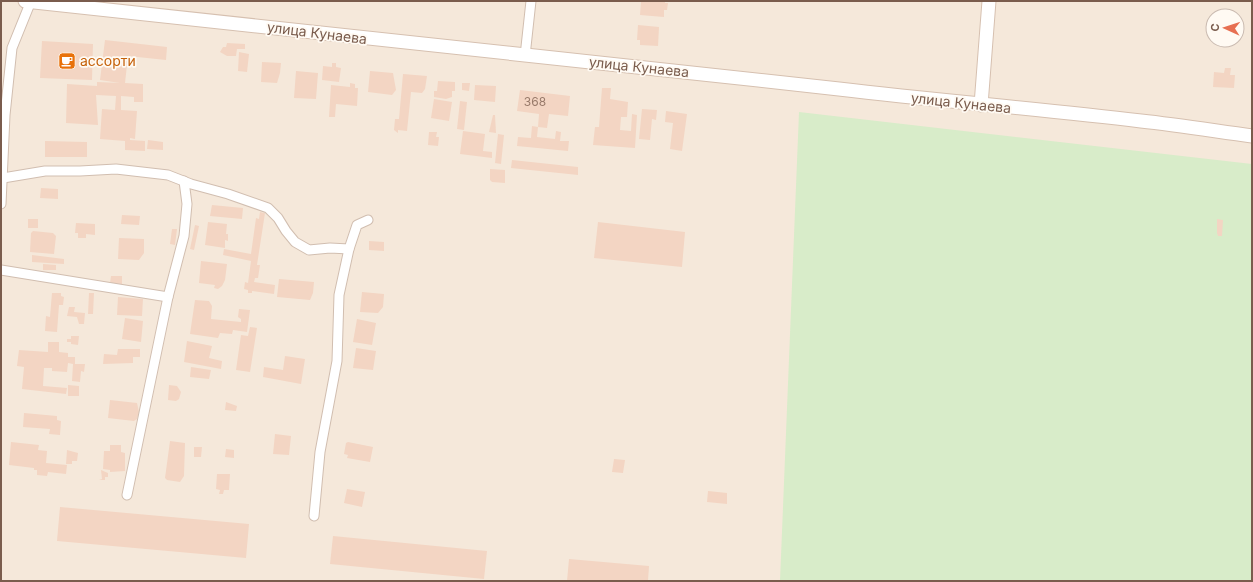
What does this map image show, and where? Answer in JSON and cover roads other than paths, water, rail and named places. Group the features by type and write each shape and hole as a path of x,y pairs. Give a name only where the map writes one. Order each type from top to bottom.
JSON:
{"main road":[{"name":"улица Кунаева","path":"29,1 177,16 526,56 643,67 981,105 1142,121 1252,136"},
{"path":"981,105 989,1"}],"street":[{"path":"1,204 5,115 12,48 29,1"},
{"path":"526,56 531,1"},
{"path":"3,178 45,171 116,169 168,175 268,208 278,218 286,231 296,242 309,250 330,248 349,249"},
{"path":"127,495 168,297 184,236 187,204 184,181"},
{"path":"314,516 320,452 337,361 339,295 349,249 357,225 368,220"},
{"path":"1,270 168,297"}],"place":[{"name":"ассорти","path":"67,61"}]}
